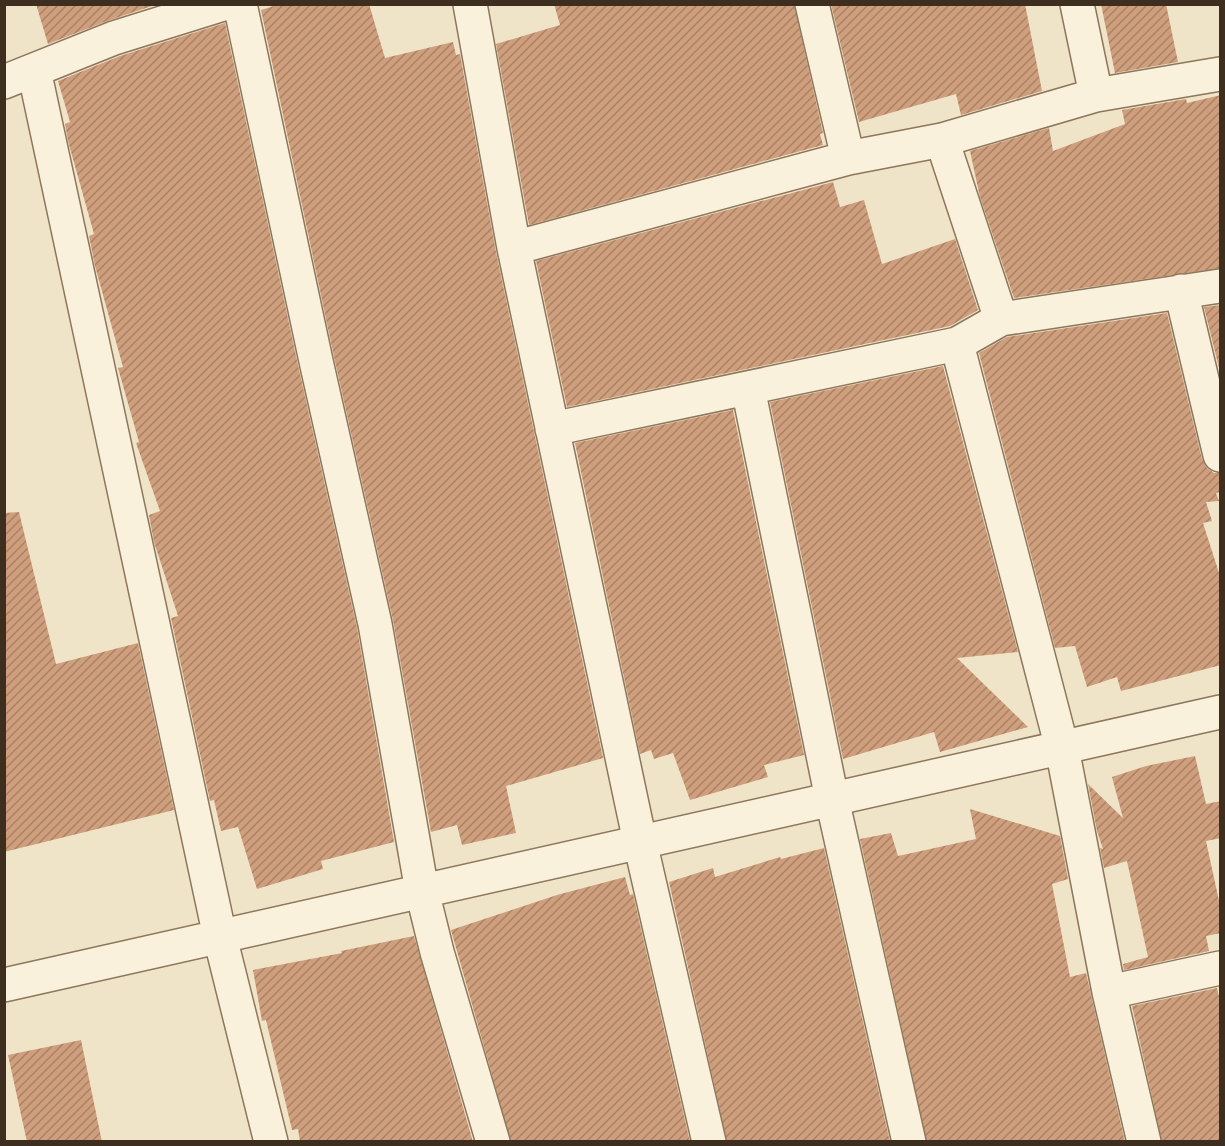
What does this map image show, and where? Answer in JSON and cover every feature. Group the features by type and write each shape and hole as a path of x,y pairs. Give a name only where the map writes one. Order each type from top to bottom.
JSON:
{"street":[{"path":"223,4 114,38 19,76 220,936 271,1142"},
{"path":"240,4 315,361 375,624 422,891 437,952 493,1142"},
{"path":"470,4 514,248 552,429 640,842 710,1142"},
{"path":"812,4 848,158"},
{"path":"1077,4 1096,95"},
{"path":"514,248 848,158 942,140 1096,95 1221,74"},
{"path":"942,140 1001,319"},
{"path":"552,429 957,344 1001,319 1221,286"},
{"path":"1181,291 1221,455"},
{"path":"957,344 1062,748 1109,992 1144,1142"},
{"path":"748,388 832,799 909,1142"},
{"path":"4,985 1221,712"},
{"path":"1109,992 1221,968"}],"building":[{"path":"36,4 158,4 48,44"},
{"path":"280,4 369,4 385,58 453,42 456,55 460,54 496,252 603,758 506,786 516,833 462,845 457,825 431,832 393,620 334,357 261,10"},
{"path":"554,4 794,4 823,133 820,134 823,145 529,225 496,44 560,25"},
{"path":"831,4 1025,4 1042,91 961,115 956,94 859,122"},
{"path":"1101,4 1166,4 1178,62 1115,73"},
{"path":"225,23 357,628 394,842 321,861 323,869 257,889 238,827 221,831 214,800 210,801 171,618 178,616 154,542 149,515 160,511 136,443 139,442 118,368 123,367 95,266 89,236 94,234 68,141 65,124 70,122 58,81 120,56"},
{"path":"1221,95 1221,268 1014,298 980,197 970,151 1049,128 1053,151 1125,124 1122,110 1186,99 1187,103"},
{"path":"833,182 840,207 864,200 882,264 955,239 978,310 950,326 567,407 536,261"},
{"path":"1221,305 1221,376 1204,307"},
{"path":"1167,313 1202,459 1207,468 1214,473 1221,473 1221,492 1216,493 1219,501 1206,502 1212,521 1203,523 1221,579 1221,665 1121,691 1117,677 1087,687 1075,646 1055,648 979,353 1007,337"},
{"path":"943,366 1018,652 957,658 1028,727 940,752 934,732 843,759 770,402"},
{"path":"733,410 804,755 764,765 768,777 690,800 673,753 654,759 651,750 640,754 575,443"},
{"path":"19,512 56,664 138,643 174,810 4,852 4,513"},
{"path":"1195,756 1206,804 1221,801 1221,838 1206,841 1221,910 1221,933 1206,936 1209,951 1124,970 1123,964 1148,957 1127,861 1104,868 1100,848 1103,849 1088,784 1123,818 1112,777 1146,766"},
{"path":"970,809 1060,836 1068,879 1052,884 1070,977 1086,973 1125,1142 927,1142 860,839 891,833 898,856 976,839"},
{"path":"824,848 890,1142 727,1142 669,882 713,868 715,877 780,857 781,859"},
{"path":"625,877 630,895 633,894 690,1142 511,1142 451,930 557,895"},
{"path":"414,936 473,1142 300,1142 298,1129 292,1130 266,1020 262,1021 253,970"},
{"path":"1217,988 1221,1005 1221,1142 1162,1142 1132,1006"},
{"path":"81,1040 102,1142 27,1142 8,1055"}]}
